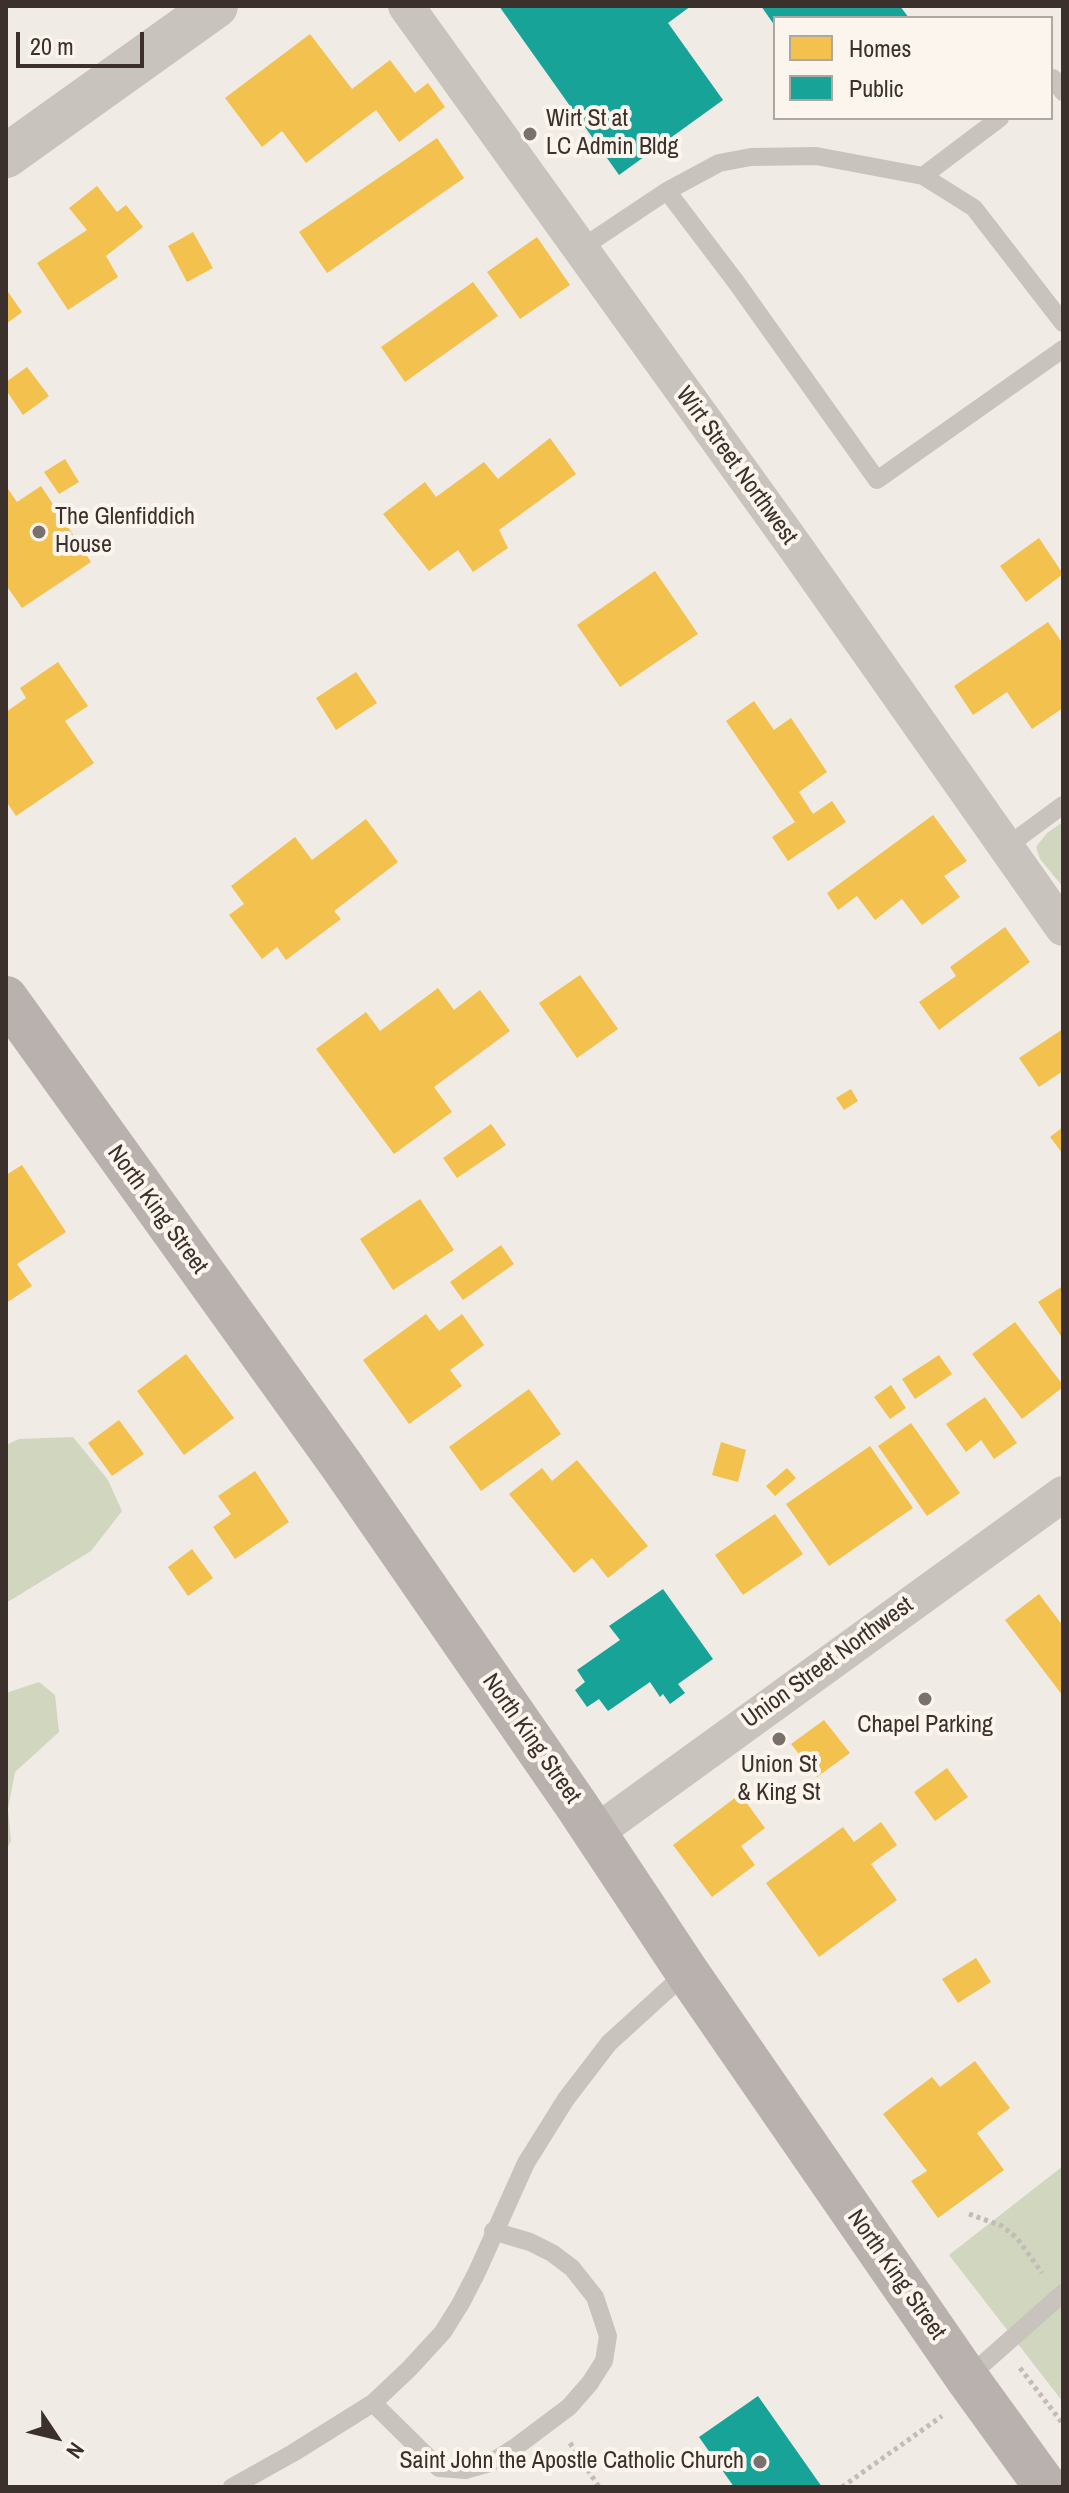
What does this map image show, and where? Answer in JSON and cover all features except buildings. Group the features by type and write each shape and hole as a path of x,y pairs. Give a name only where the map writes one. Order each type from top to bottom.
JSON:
{"main road":[{"name":"North King Street","path":"6,998 342,1466 595,1833 960,2393 1046,2487"}],"street":[{"path":"6,156 216,6"},
{"name":"Wirt Street Northwest","path":"406,6 820,582 1063,928"},
{"name":"Union Street Northwest","path":"595,1833 1063,1494"}],"lane":[{"path":"923,176 997,120"},
{"path":"580,249 667,191 719,163 751,157 816,156 923,176 974,208 1063,323"},
{"path":"667,191 877,480 1063,349"},
{"path":"1006,847 1063,805"},
{"path":"232,2487 373,2403 443,2332 477,2272 526,2163 566,2099 609,2043 687,1972"},
{"path":"373,2403 439,2468 465,2470 490,2463 554,2419 590,2383 604,2361 608,2336 595,2297 572,2268 552,2253 530,2242 493,2231"},
{"path":"960,2393 1002,2345 1060,2295"}],"path":[{"path":"969,2214 1002,2226 1017,2238 1060,2295"},
{"path":"1002,2345 1063,2424"},
{"path":"842,2487 960,2393"},
{"path":"554,2419 599,2487"}],"green space":[{"path":"1063,822 1063,887 1040,859 1036,847 1047,833"},
{"path":"73,1437 108,1480 122,1511 91,1551 6,1603 6,1445 19,1439"},
{"path":"39,1682 55,1695 59,1732 15,1772 8,1809 11,1841 6,1850 6,1693"},
{"path":"1063,2166 1063,2402 949,2255"}],"place":[{"name":"Wirt St at LC Admin Bldg","path":"530,134"},
{"name":"The Glenfiddich House","path":"39,532"},
{"name":"Chapel Parking","path":"925,1699"},
{"name":"Union St & King St","path":"779,1739"},
{"name":"Saint John the Apostle Catholic Church","path":"760,2462"}]}
